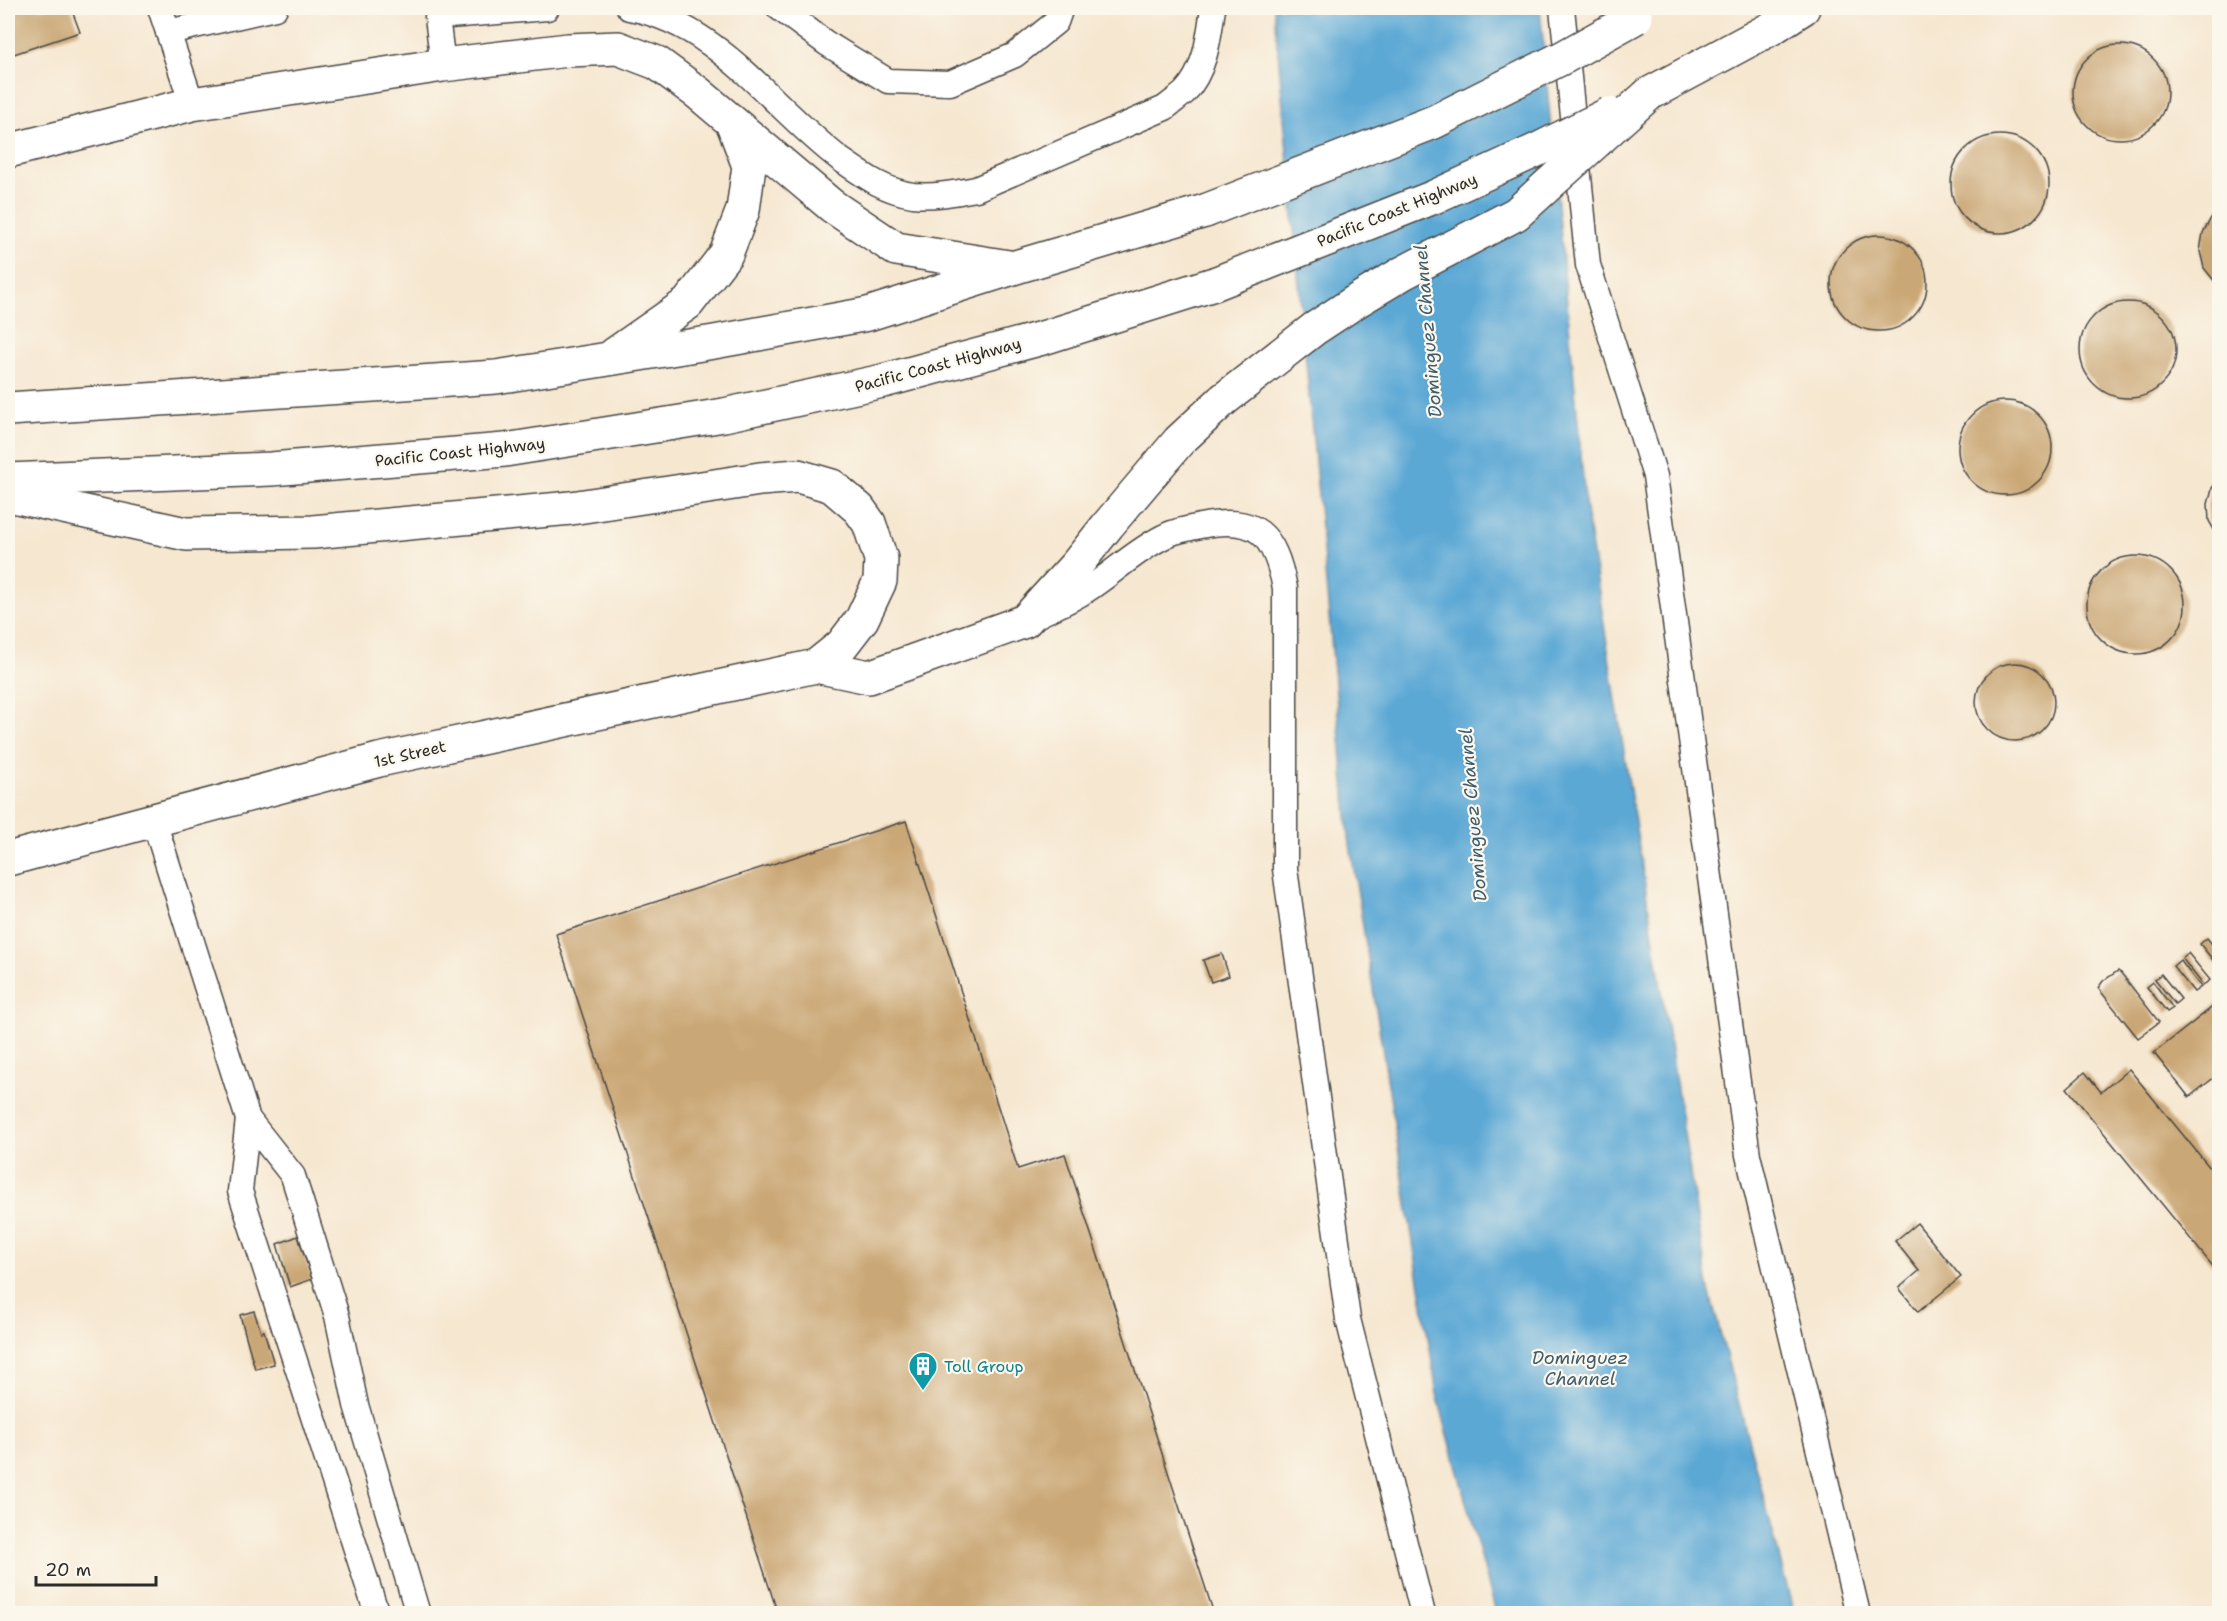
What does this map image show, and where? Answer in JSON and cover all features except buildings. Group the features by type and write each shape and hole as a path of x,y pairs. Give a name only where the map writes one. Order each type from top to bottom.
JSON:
{"main road":[{"name":"Pacific Coast Highway","path":"8,480 271,469 505,450 712,417 883,381 1046,337 1214,284 1434,197 1539,149 1649,94 1772,28 1803,8"},
{"path":"8,409 496,377 868,314 1205,211 1434,122 1564,57 1644,12"},
{"path":"8,151 192,104 443,65 568,50 618,48 657,63 698,93 832,206 896,249 1012,267 1019,266"},
{"path":"816,666 869,677 1025,621 1077,564 1179,441 1223,400 1314,329 1358,300 1403,273 1516,214 1649,94"},
{"path":"607,359 688,303 726,254 743,210 749,166 732,122"},
{"path":"8,495 186,534 313,532 571,507 760,479 798,476 832,486 859,509 869,523 880,559 880,581 862,619 842,645 816,666"},
{"name":"1st Street","path":"8,860 379,760 816,666"}],"lane":[{"path":"160,8 192,104"},
{"path":"168,32 275,8"},
{"path":"443,65 437,17 547,8"},
{"path":"629,8 649,11 686,26 719,48 822,145 864,177 894,190 913,195 930,195 953,194 976,189 1165,108 1184,93 1196,77 1209,40 1213,8"},
{"path":"779,8 826,43 888,81 950,83 1015,54 1056,22 1061,8"},
{"path":"1562,8 1588,265 1654,476 1749,1155 1858,1614"},
{"path":"1025,621 1085,591 1157,540 1175,532 1226,521 1248,524 1267,538 1278,558 1285,588 1285,869 1348,1319 1423,1614"},
{"path":"154,821 248,1119 293,1176 337,1316 356,1405 418,1614"},
{"path":"248,1119 240,1191 377,1614"}],"water":[{"name":"Dominguez Channel","path":"1274,8 1540,8 1586,510 1708,1286 1794,1613 1496,1613 1437,1394 1349,838"}],"place":[{"name":"Toll Group","path":"923,1392"}]}
